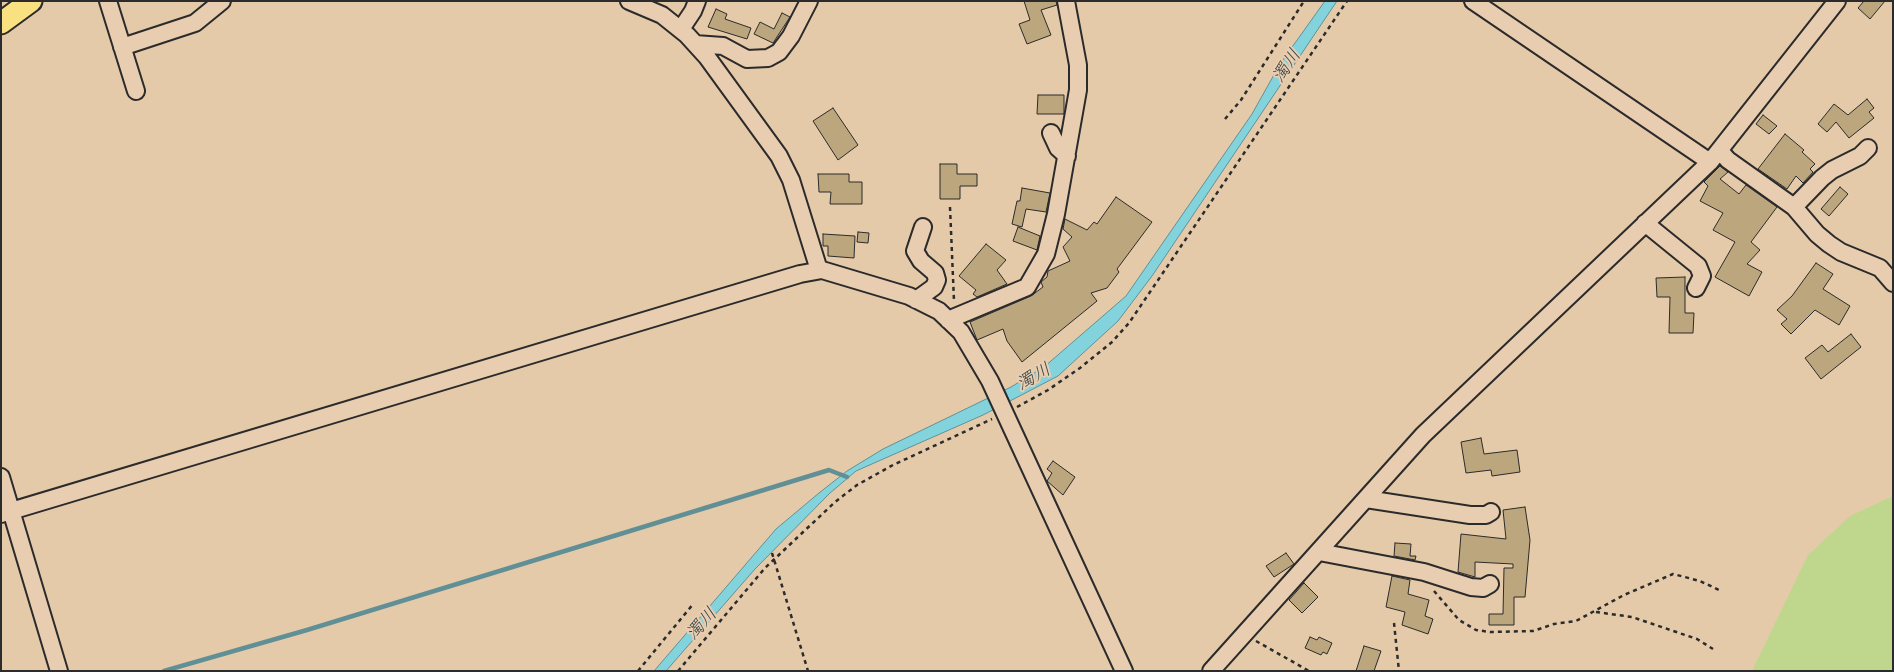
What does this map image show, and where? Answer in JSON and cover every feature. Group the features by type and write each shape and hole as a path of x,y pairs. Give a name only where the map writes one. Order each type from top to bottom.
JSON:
{"main road":[{"path":"1,23 31,1"}],"street":[{"path":"108,1 136,91"},
{"path":"122,46 179,30 194,23 222,1"},
{"path":"629,1 662,16 681,29 695,44 779,156 791,180 820,270"},
{"path":"681,29 697,1"},
{"path":"695,44 723,46 747,59 768,58 779,52 791,36 809,1"},
{"path":"951,318 1006,297 1026,287 1046,254 1067,156 1078,90 1078,65 1066,1"},
{"path":"1473,1 1715,156 1728,160 1794,207 1817,234 1829,244 1840,252 1880,268 1893,283"},
{"path":"1211,671 1423,435 1715,156 1837,1"},
{"path":"1051,133 1058,148 1067,156"},
{"path":"1794,207 1832,170 1860,156 1868,148"},
{"path":"1645,223 1698,266 1702,276 1696,288"},
{"path":"916,300 934,286 937,280 935,273 921,261 915,251 923,227"},
{"path":"6,512 800,274 820,270 862,280 916,300 951,318 990,381 1124,671"},
{"path":"1,476 6,512 59,671"},
{"path":"1366,499 1412,508 1470,515 1486,516 1492,512"},
{"path":"1318,552 1424,572 1471,587 1483,588 1490,584"}],"path":[{"path":"1225,119 1241,100 1304,1"},
{"path":"678,671 774,559 835,502 857,485 893,465 1048,390 1080,368 1112,342 1129,323 1347,1"},
{"path":"950,207 951,318"},
{"path":"772,553 808,671"},
{"path":"1424,572 1430,586 1459,620 1476,630 1534,631 1554,624 1576,621 1596,612 1624,595 1673,574 1700,581 1721,591"},
{"path":"638,671 694,604"},
{"path":"1596,612 1632,617 1697,639 1713,649"},
{"path":"1394,623 1398,671"},
{"path":"1244,634 1309,671"}],"green space":[{"path":"1893,496 1893,671 1752,671 1808,555 1850,516"}],"water":[{"name":"濁川","path":"1325,1 1337,1 1152,276 1118,321 1058,376 983,415 856,471 830,493 755,569 666,671 654,671 776,529 819,493 847,471 883,449 1011,387 1044,367 1126,296 1252,114 1280,64"}],"building":[{"path":"1024,1 1056,1 1057,5 1041,10 1051,35 1027,44 1019,24 1030,20"},
{"path":"1864,1 1885,1 1870,19 1858,8"},
{"path":"716,9 727,14 725,19 751,28 747,39 708,27"},
{"path":"782,13 790,17 773,43 754,34 760,22 774,29"},
{"path":"1038,95 1064,95 1064,114 1037,114"},
{"path":"1867,99 1874,108 1869,112 1874,118 1849,138 1836,122 1827,132 1818,124 1834,104 1848,115"},
{"path":"833,108 858,145 838,160 813,121"},
{"path":"1763,115 1777,126 1769,134 1756,124"},
{"path":"1785,134 1804,150 1802,152 1815,164 1810,169 1813,172 1803,183 1796,176 1787,189 1758,169"},
{"path":"940,164 957,164 957,174 977,174 977,186 960,186 960,199 940,199"},
{"path":"1720,166 1728,172 1720,179 1739,194 1746,185 1777,207 1751,242 1760,250 1747,264 1762,272 1749,296 1715,277 1735,242 1713,230 1723,213 1700,201 1708,186 1704,182"},
{"path":"818,174 849,174 849,182 862,182 862,204 830,204 831,192 819,192"},
{"path":"1840,187 1848,194 1829,216 1821,209"},
{"path":"1022,188 1050,193 1046,212 1026,209 1022,227 1012,224 1017,201 1020,201"},
{"path":"1116,197 1152,222 1117,269 1119,272 1107,288 1091,293 1097,301 1022,362 1007,341 1003,329 977,340 970,322 1031,296 1043,287 1041,282 1047,277 1048,271 1070,261 1063,247 1072,237 1063,229 1065,219 1087,230 1094,222 1097,224"},
{"path":"1018,227 1040,236 1037,250 1013,241"},
{"path":"858,232 869,233 868,243 857,242"},
{"path":"823,234 855,236 854,258 828,256 828,246 823,246"},
{"path":"986,244 1006,260 997,270 1007,284 977,297 973,294 976,290 959,276"},
{"path":"1816,263 1833,274 1823,289 1850,306 1839,325 1815,310 1791,334 1781,324 1787,319 1777,310 1792,296"},
{"path":"1685,277 1685,313 1694,313 1693,333 1669,333 1670,297 1657,297 1656,278"},
{"path":"1851,334 1861,347 1821,379 1805,358 1822,345 1828,352"},
{"path":"1481,438 1484,454 1517,450 1520,472 1492,476 1491,470 1466,473 1461,442"},
{"path":"1053,461 1075,477 1063,495 1047,481 1052,473 1047,469"},
{"path":"1525,507 1530,540 1525,597 1514,597 1514,625 1489,625 1489,614 1503,614 1504,568 1513,568 1513,564 1475,562 1475,577 1458,572 1461,534 1506,539 1503,510"},
{"path":"1395,543 1411,544 1410,556 1416,556 1415,560 1394,556"},
{"path":"1286,553 1294,564 1274,577 1266,566"},
{"path":"1392,576 1410,580 1408,594 1429,600 1425,616 1433,619 1428,634 1402,625 1405,612 1386,607"},
{"path":"1304,583 1318,597 1302,613 1289,600"},
{"path":"1310,637 1317,640 1319,637 1332,643 1327,654 1323,652 1321,655 1305,648"},
{"path":"1364,646 1381,651 1374,671 1356,671"}],"waterway":[{"path":"164,671 307,630 829,470 847,477"}]}
